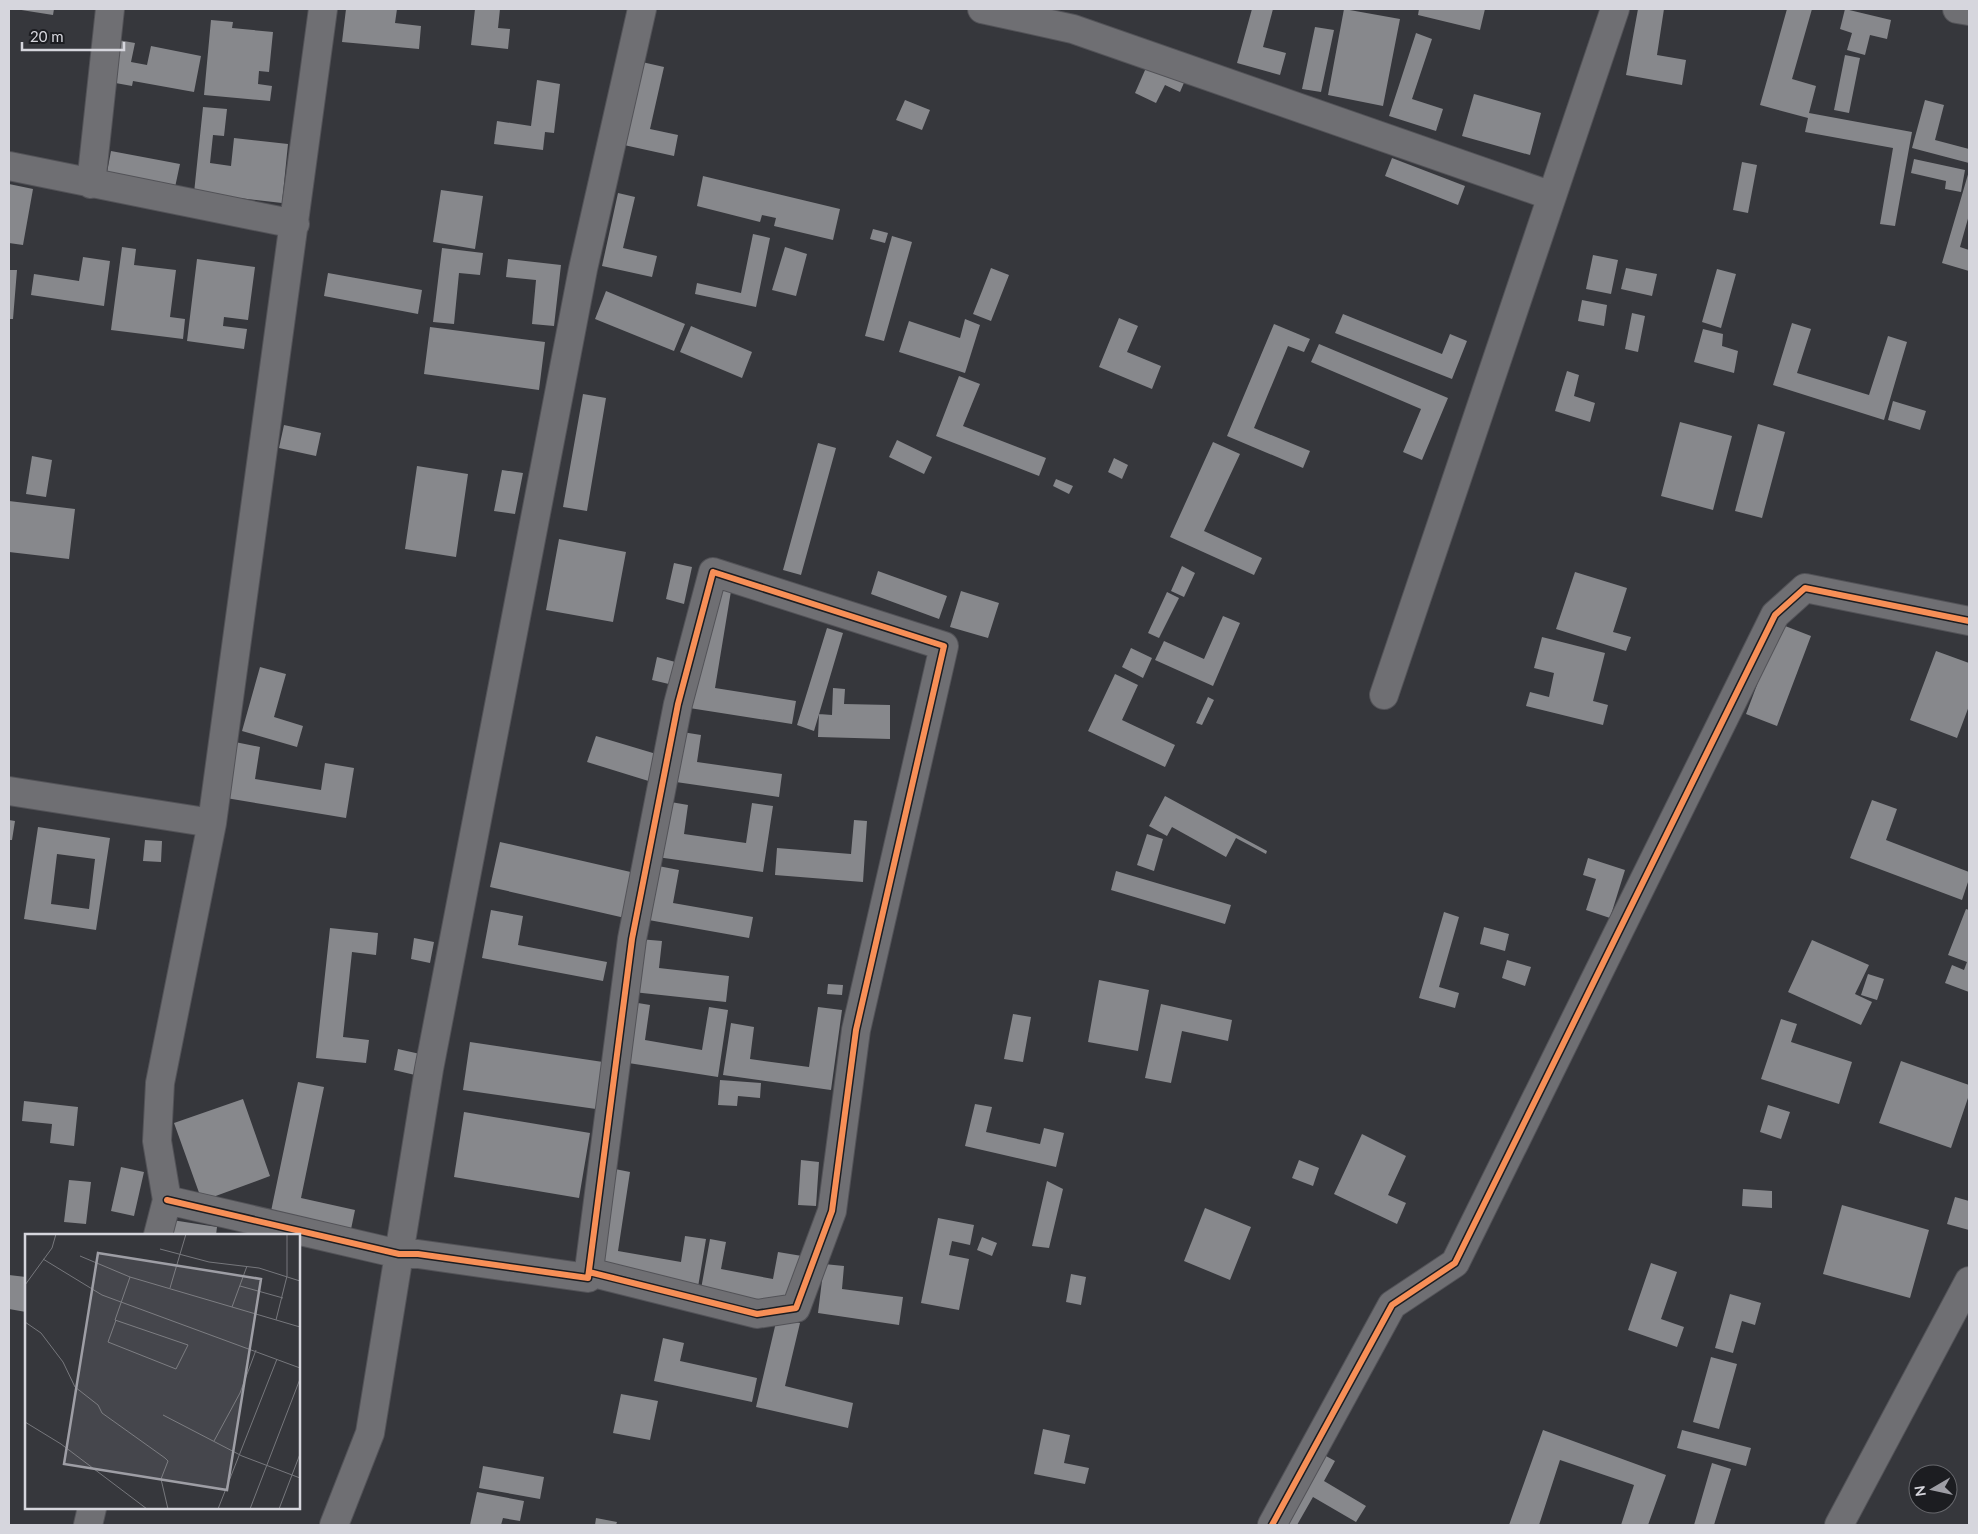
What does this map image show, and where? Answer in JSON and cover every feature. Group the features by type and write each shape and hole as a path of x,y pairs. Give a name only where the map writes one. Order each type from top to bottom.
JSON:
{"street":[{"path":"91,184 110,9"},
{"path":"158,1234 166,1200 157,1141 160,1083 212,823 323,9"},
{"path":"334,1525 370,1433 429,1069 583,269 642,9"},
{"path":"982,9 1073,29 1552,196"},
{"path":"1384,695 1615,9"},
{"path":"1957,9 1969,11"},
{"path":"9,166 295,224"},
{"path":"166,1200 399,1254 418,1254 588,1278 632,939 678,704 713,572 944,646 856,1030 832,1211 796,1308 757,1314 589,1272"},
{"path":"1272,1525 1392,1305 1455,1263 1775,615 1805,588 1969,621"},
{"path":"9,790 212,823"},
{"path":"1839,1525 1969,1281"},
{"path":"88,1525 92,1509"}],"building":[{"path":"15,9 54,9 53,15"},
{"path":"346,9 397,9 395,23 421,26 419,49 342,42"},
{"path":"475,9 500,9 498,28 510,29 508,49 471,45"},
{"path":"1252,9 1273,9 1263,47 1286,53 1280,75 1237,63"},
{"path":"1344,9 1400,19 1383,106 1328,95"},
{"path":"1419,9 1485,9 1480,30 1418,15"},
{"path":"1638,9 1664,9 1657,55 1686,60 1682,85 1626,75"},
{"path":"1787,9 1812,9 1792,79 1816,86 1809,113 1912,132 1895,226 1880,224 1893,148 1805,132 1808,118 1760,105"},
{"path":"1845,9 1891,20 1887,39 1870,35 1865,55 1847,50 1852,33 1840,29"},
{"path":"211,20 233,22 232,28 273,32 269,72 259,71 258,84 272,86 270,101 204,95"},
{"path":"1315,27 1334,30 1321,92 1302,89"},
{"path":"1416,33 1432,39 1412,99 1443,109 1436,131 1389,116"},
{"path":"118,40 135,43 131,62 147,65 151,46 201,56 194,92 133,81 132,86 110,82"},
{"path":"1845,55 1860,58 1849,113 1834,110"},
{"path":"1149,61 1186,78 1180,92 1165,85 1156,103 1135,93"},
{"path":"642,62 664,67 650,129 678,135 674,156 624,145"},
{"path":"537,80 560,84 554,133 545,132 543,150 494,144 497,121 531,126"},
{"path":"1474,94 1541,113 1530,155 1462,136"},
{"path":"905,100 930,110 922,130 896,120"},
{"path":"1925,100 1944,105 1935,140 1969,149 1969,163 1912,148"},
{"path":"203,107 227,109 224,136 213,135 210,163 231,166 234,138 288,144 282,203 194,193"},
{"path":"111,151 180,164 174,192 106,178"},
{"path":"1392,158 1465,186 1458,205 1385,176"},
{"path":"1914,159 1965,170 1961,192 1945,189 1946,181 1911,173"},
{"path":"1742,162 1757,165 1748,213 1733,210"},
{"path":"1969,171 1969,215 1960,247 1969,250 1969,271 1942,263"},
{"path":"703,176 840,209 833,240 774,226 776,218 762,215 760,222 697,206"},
{"path":"9,184 33,189 23,245 9,243"},
{"path":"441,190 483,196 475,249 433,242"},
{"path":"618,193 635,197 623,248 657,256 652,277 602,266"},
{"path":"873,229 888,233 885,243 870,239"},
{"path":"753,234 770,238 756,307 695,294 697,283 741,293"},
{"path":"892,236 912,242 884,341 865,336"},
{"path":"122,247 136,249 134,265 176,270 170,317 185,319 183,339 111,330"},
{"path":"785,247 807,254 796,296 772,290"},
{"path":"442,248 483,253 480,275 459,273 454,324 433,322"},
{"path":"1593,255 1618,260 1611,294 1586,289"},
{"path":"83,257 110,261 104,306 31,295 34,274 79,281"},
{"path":"197,259 255,267 248,320 224,317 223,326 247,329 244,349 187,341"},
{"path":"508,259 561,265 554,326 532,324 536,280 506,277"},
{"path":"991,268 1009,275 991,321 973,314"},
{"path":"1626,268 1657,274 1652,296 1621,289"},
{"path":"1717,269 1736,274 1721,328 1702,322"},
{"path":"9,270 17,270 13,319 9,319"},
{"path":"328,273 422,290 418,314 324,296"},
{"path":"606,291 685,324 674,351 595,319"},
{"path":"1582,300 1607,305 1604,326 1578,321"},
{"path":"1632,313 1645,316 1638,352 1625,349"},
{"path":"1343,314 1442,354 1450,334 1467,341 1452,379 1335,333"},
{"path":"1119,318 1138,326 1127,352 1161,366 1152,389 1099,367"},
{"path":"965,319 980,325 965,373 899,352 909,321 960,338"},
{"path":"1792,323 1811,329 1797,373 1869,395 1888,336 1907,342 1884,420 1773,385"},
{"path":"1274,324 1310,339 1304,352 1288,346 1254,428 1310,451 1303,468 1227,436"},
{"path":"691,326 752,352 742,378 680,352"},
{"path":"430,327 545,342 539,390 424,374"},
{"path":"1703,329 1723,334 1722,346 1738,351 1734,373 1694,362"},
{"path":"1319,344 1448,398 1422,460 1403,452 1421,409 1311,362"},
{"path":"1567,371 1579,375 1574,396 1595,403 1590,422 1555,411"},
{"path":"959,376 980,384 963,426 1046,458 1039,476 936,436"},
{"path":"583,394 606,398 587,511 563,507"},
{"path":"1893,401 1926,411 1920,430 1888,420"},
{"path":"1680,422 1732,436 1713,510 1661,496"},
{"path":"1758,424 1785,432 1762,518 1735,511"},
{"path":"284,425 321,433 316,456 279,448"},
{"path":"897,440 932,457 924,474 889,457"},
{"path":"1213,442 1240,454 1204,531 1262,558 1254,575 1170,537"},
{"path":"818,443 836,448 801,575 783,570"},
{"path":"32,456 52,460 46,497 26,494"},
{"path":"1114,458 1128,465 1122,479 1108,472"},
{"path":"417,466 468,474 456,557 405,549"},
{"path":"502,470 523,473 515,514 494,511"},
{"path":"1056,479 1073,486 1069,494 1053,486"},
{"path":"9,501 75,509 69,559 9,552"},
{"path":"559,539 626,552 613,622 546,610"},
{"path":"674,563 692,567 684,604 666,599"},
{"path":"1182,566 1195,573 1184,597 1171,591"},
{"path":"878,571 947,596 939,619 871,594"},
{"path":"1575,572 1627,588 1613,632 1631,637 1626,651 1556,629"},
{"path":"704,574 733,579 715,688 796,701 792,724 683,707"},
{"path":"961,591 999,603 988,638 950,627"},
{"path":"1167,592 1179,598 1159,638 1148,633"},
{"path":"1223,616 1240,623 1213,686 1155,660 1164,641 1204,659"},
{"path":"1780,624 1811,636 1777,726 1746,714"},
{"path":"827,628 843,633 814,731 797,725"},
{"path":"1542,637 1605,653 1593,701 1608,705 1603,725 1526,706 1530,692 1549,697 1554,673 1534,668"},
{"path":"1131,648 1152,658 1143,678 1122,667"},
{"path":"1936,651 1969,663 1969,706 1957,738 1910,720"},
{"path":"657,657 679,663 673,685 652,680"},
{"path":"260,667 286,674 274,717 303,726 297,747 242,731"},
{"path":"1115,674 1138,685 1122,720 1175,745 1165,767 1088,731"},
{"path":"833,688 845,689 844,704 890,705 890,739 818,737 819,714 832,715"},
{"path":"1208,697 1214,700 1202,725 1196,723"},
{"path":"676,731 701,735 697,762 782,774 779,797 669,781"},
{"path":"596,736 663,756 655,783 587,762"},
{"path":"235,742 260,747 255,779 321,790 325,763 354,768 346,818 226,798"},
{"path":"1165,796 1267,851 1266,854 1236,838 1226,857 1172,827 1167,836 1149,826"},
{"path":"1872,800 1897,809 1886,840 1969,872 1969,879 1962,900 1850,858"},
{"path":"665,801 688,805 684,834 746,843 752,803 773,806 763,872 657,857"},
{"path":"9,820 15,821 12,840 9,840"},
{"path":"854,820 867,821 863,882 775,875 777,848 851,854"},
{"path":"38,827 110,838 96,930 24,919","holes":["57,854 95,859 89,909 51,904"]},
{"path":"1147,834 1163,839 1154,871 1137,865"},
{"path":"145,840 162,841 161,862 143,861"},
{"path":"500,842 635,873 625,918 490,887"},
{"path":"1588,858 1625,870 1610,918 1586,910 1596,879 1583,875"},
{"path":"653,865 679,870 673,903 753,917 749,938 643,919"},
{"path":"1116,871 1231,905 1225,924 1111,890"},
{"path":"1966,909 1969,910 1969,992 1945,983 1952,965 1964,970 1967,962 1948,955"},
{"path":"491,910 523,916 518,945 607,962 603,981 482,958"},
{"path":"1444,912 1459,917 1439,987 1459,993 1455,1008 1419,998"},
{"path":"1484,927 1509,934 1505,951 1480,944"},
{"path":"330,928 378,933 376,955 352,952 343,1037 369,1040 366,1063 316,1058"},
{"path":"414,938 434,942 430,963 411,959"},
{"path":"639,939 662,941 659,968 729,976 726,1002 633,992"},
{"path":"1812,940 1869,965 1855,994 1872,1002 1861,1025 1788,992"},
{"path":"1507,960 1531,967 1525,986 1502,978"},
{"path":"1868,974 1884,979 1877,1000 1861,995"},
{"path":"1099,980 1149,990 1138,1051 1088,1042"},
{"path":"828,984 843,985 842,995 827,994"},
{"path":"632,1002 650,1005 645,1040 702,1050 709,1007 728,1010 718,1077 622,1062"},
{"path":"1161,1004 1232,1020 1228,1041 1182,1031 1171,1083 1145,1078"},
{"path":"818,1007 842,1010 831,1090 723,1075 731,1023 754,1027 750,1059 809,1067"},
{"path":"1013,1014 1031,1017 1023,1062 1004,1059"},
{"path":"1781,1019 1797,1024 1791,1042 1852,1062 1839,1104 1761,1079"},
{"path":"470,1042 603,1062 596,1109 463,1090"},
{"path":"398,1049 420,1054 415,1075 394,1070"},
{"path":"1901,1061 1969,1085 1969,1095 1951,1148 1879,1123"},
{"path":"720,1080 761,1083 760,1098 738,1096 737,1106 718,1105"},
{"path":"298,1082 324,1087 301,1198 355,1210 350,1234 270,1216"},
{"path":"243,1099 270,1176 202,1201 174,1123"},
{"path":"24,1101 78,1107 74,1146 50,1143 52,1124 22,1121"},
{"path":"975,1104 992,1107 986,1132 1040,1144 1044,1128 1064,1133 1056,1167 965,1146"},
{"path":"1768,1105 1790,1112 1781,1139 1760,1132"},
{"path":"464,1112 590,1133 579,1198 454,1177"},
{"path":"1362,1134 1406,1156 1388,1195 1406,1203 1397,1224 1334,1194"},
{"path":"801,1160 819,1162 816,1206 798,1205"},
{"path":"1299,1160 1319,1168 1313,1186 1292,1178"},
{"path":"121,1167 144,1172 134,1216 111,1211"},
{"path":"610,1168 630,1172 618,1251 681,1262 685,1236 706,1239 698,1287 594,1270"},
{"path":"69,1180 91,1182 86,1224 64,1222"},
{"path":"1047,1181 1063,1189 1049,1248 1032,1246"},
{"path":"1743,1189 1772,1191 1772,1208 1742,1206"},
{"path":"1955,1197 1969,1201 1969,1230 1947,1224"},
{"path":"1842,1205 1929,1230 1910,1298 1823,1274"},
{"path":"1205,1208 1251,1227 1230,1280 1184,1261"},
{"path":"938,1218 974,1225 970,1245 952,1241 949,1255 969,1259 959,1310 921,1303"},
{"path":"172,1220 217,1227 216,1234 170,1234"},
{"path":"982,1237 997,1243 992,1256 977,1250"},
{"path":"710,1239 726,1242 721,1269 773,1279 778,1252 814,1258 805,1308 701,1289"},
{"path":"1651,1263 1677,1272 1661,1319 1684,1327 1677,1347 1628,1330"},
{"path":"824,1264 844,1266 842,1289 903,1297 899,1325 818,1313"},
{"path":"1071,1274 1086,1277 1081,1305 1066,1302"},
{"path":"9,1275 25,1277 25,1312 9,1309"},
{"path":"1730,1294 1761,1303 1755,1325 1742,1321 1733,1353 1715,1348"},
{"path":"777,1318 800,1323 785,1386 853,1403 848,1428 756,1407"},
{"path":"663,1338 684,1343 680,1361 757,1378 752,1402 654,1381"},
{"path":"1711,1357 1737,1364 1719,1429 1693,1422"},
{"path":"621,1394 658,1401 650,1440 613,1433"},
{"path":"1043,1429 1070,1435 1064,1463 1089,1468 1085,1484 1034,1474"},
{"path":"1543,1430 1666,1475 1648,1525 1621,1525 1634,1485 1560,1460 1539,1525 1509,1525"},
{"path":"1682,1430 1751,1448 1746,1466 1677,1448"},
{"path":"1317,1451 1335,1461 1324,1481 1366,1506 1356,1522 1313,1497 1297,1525 1274,1525"},
{"path":"1712,1463 1731,1469 1714,1525 1694,1525"},
{"path":"483,1466 544,1477 540,1499 479,1488"},
{"path":"477,1492 524,1501 520,1521 503,1518 501,1525 470,1525"},
{"path":"596,1518 617,1522 616,1525 595,1525"}],"cycle path":[{"path":"167,1200 399,1254 418,1254 588,1278 632,939 678,704 713,572 944,646 856,1030 832,1211 796,1308 757,1314 589,1272"},
{"path":"1272,1525 1392,1305 1455,1263 1775,615 1805,588 1969,621"}]}
